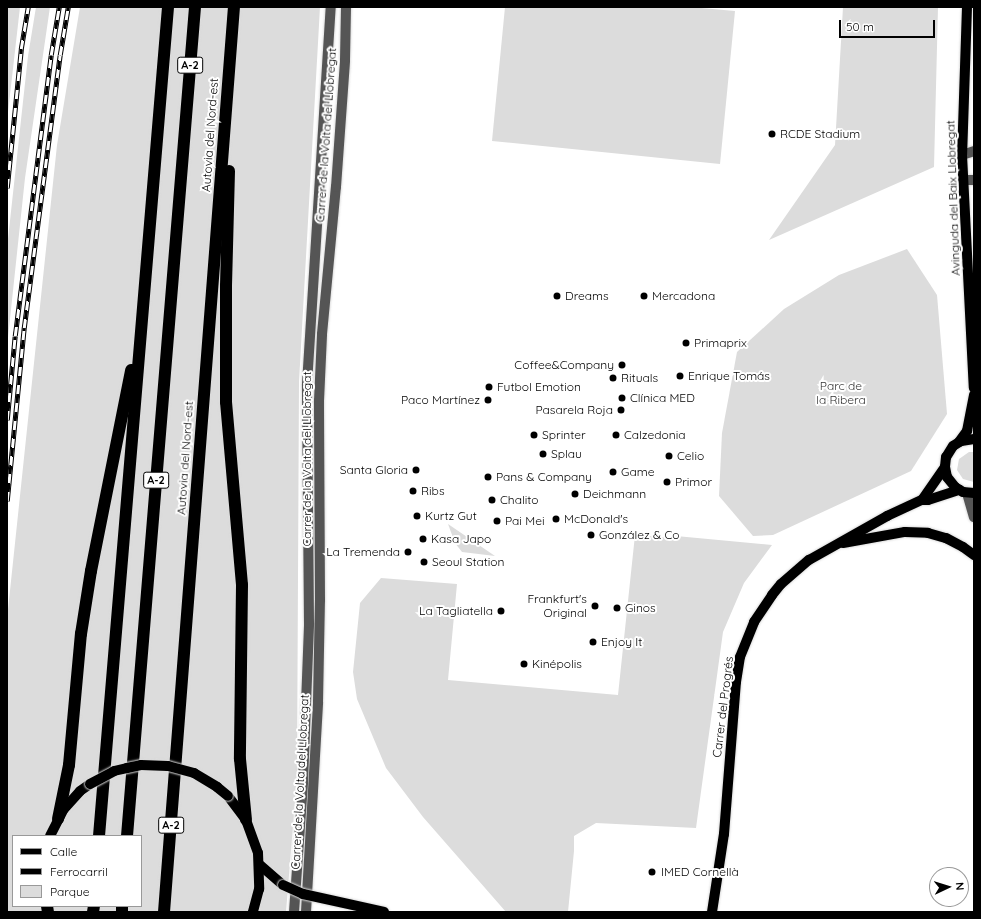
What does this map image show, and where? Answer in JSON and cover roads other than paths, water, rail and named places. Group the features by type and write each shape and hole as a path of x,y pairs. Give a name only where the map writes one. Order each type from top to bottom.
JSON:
{"highway":[{"path":"99,835 168,7"},
{"name":"A-2","path":"127,835 195,7"},
{"name":"Autovia del Nord-est","path":"165,912 234,7"},
{"path":"233,20 226,286 226,402 242,586 240,759 246,820"},
{"path":"58,819 69,764 80,642 90,579 142,310"}],"main road":[{"name":"Avinguda del Baix Llobregat","path":"967,7 970,19 962,155 971,282 974,388"},
{"path":"922,500 945,467 949,451 959,442 967,431 974,395"},
{"path":"959,442 974,439"},
{"path":"945,467 950,482 967,492"},
{"name":"Carrer del Progrés","path":"712,912 724,834 733,710 740,657 754,622 772,595 792,574 832,546 887,516 922,500 967,492"},
{"path":"832,546 905,532 928,533 946,538 963,547 974,556"},
{"path":"50,835 58,819 72,800 90,784 108,774 127,768 154,765 168,766 194,773 217,787 228,796 246,820 256,842 260,865 259,889 253,912"},
{"path":"260,865 275,880 303,894 384,912"}],"street":[{"name":"Carrer de la Volta del Llobregat","path":"294,912 303,782 309,623 307,384 331,7"},
{"name":"Carrer de la Volta del Llobregat","path":"306,912 318,702 320,600 319,401 322,334 337,179 345,60 346,7"},
{"path":"962,155 974,151"},
{"path":"964,180 974,180"},
{"path":"967,492 974,517"}],"railway":[{"path":"7,188 21,49 28,7"},
{"path":"7,420 15,336 51,55 59,7"},
{"path":"7,501 24,328 60,55 68,7"}],"place":[{"name":"RCDE Stadium","path":"772,134"},
{"name":"Dreams","path":"557,296"},
{"name":"Mercadona","path":"644,296"},
{"name":"Primaprix","path":"686,343"},
{"name":"Coffee&Company","path":"622,365"},
{"name":"Enrique Tomás","path":"680,376"},
{"name":"Rituals","path":"613,378"},
{"name":"Futbol Emotion","path":"489,387"},
{"name":"Clínica MED","path":"622,398"},
{"name":"Paco Martínez","path":"488,400"},
{"name":"Pasarela Roja","path":"621,410"},
{"name":"Sprinter","path":"534,435"},
{"name":"Calzedonia","path":"616,435"},
{"name":"Splau","path":"543,454"},
{"name":"Celio","path":"669,456"},
{"name":"Santa Gloria","path":"416,470"},
{"name":"Game","path":"613,472"},
{"name":"Pans & Company","path":"488,477"},
{"name":"Primor","path":"667,482"},
{"name":"Ribs","path":"413,491"},
{"name":"Deichmann","path":"575,494"},
{"name":"Chalito","path":"492,500"},
{"name":"Kurtz Gut","path":"417,516"},
{"name":"McDonald's","path":"556,519"},
{"name":"Pai Mei","path":"497,521"},
{"name":"González & Co","path":"591,535"},
{"name":"Kasa Japo","path":"423,539"},
{"name":"La Tremenda","path":"408,552"},
{"name":"Seoul Station","path":"424,562"},
{"name":"Frankfurt's Original","path":"595,606"},
{"name":"Ginos","path":"617,608"},
{"name":"La Tagliatella","path":"501,611"},
{"name":"Enjoy It","path":"593,642"},
{"name":"Kinépolis","path":"524,664"},
{"name":"IMED Cornellà","path":"652,872"}],"park label":[{"name":"Parc de la Ribera","path":"841,393"}]}
